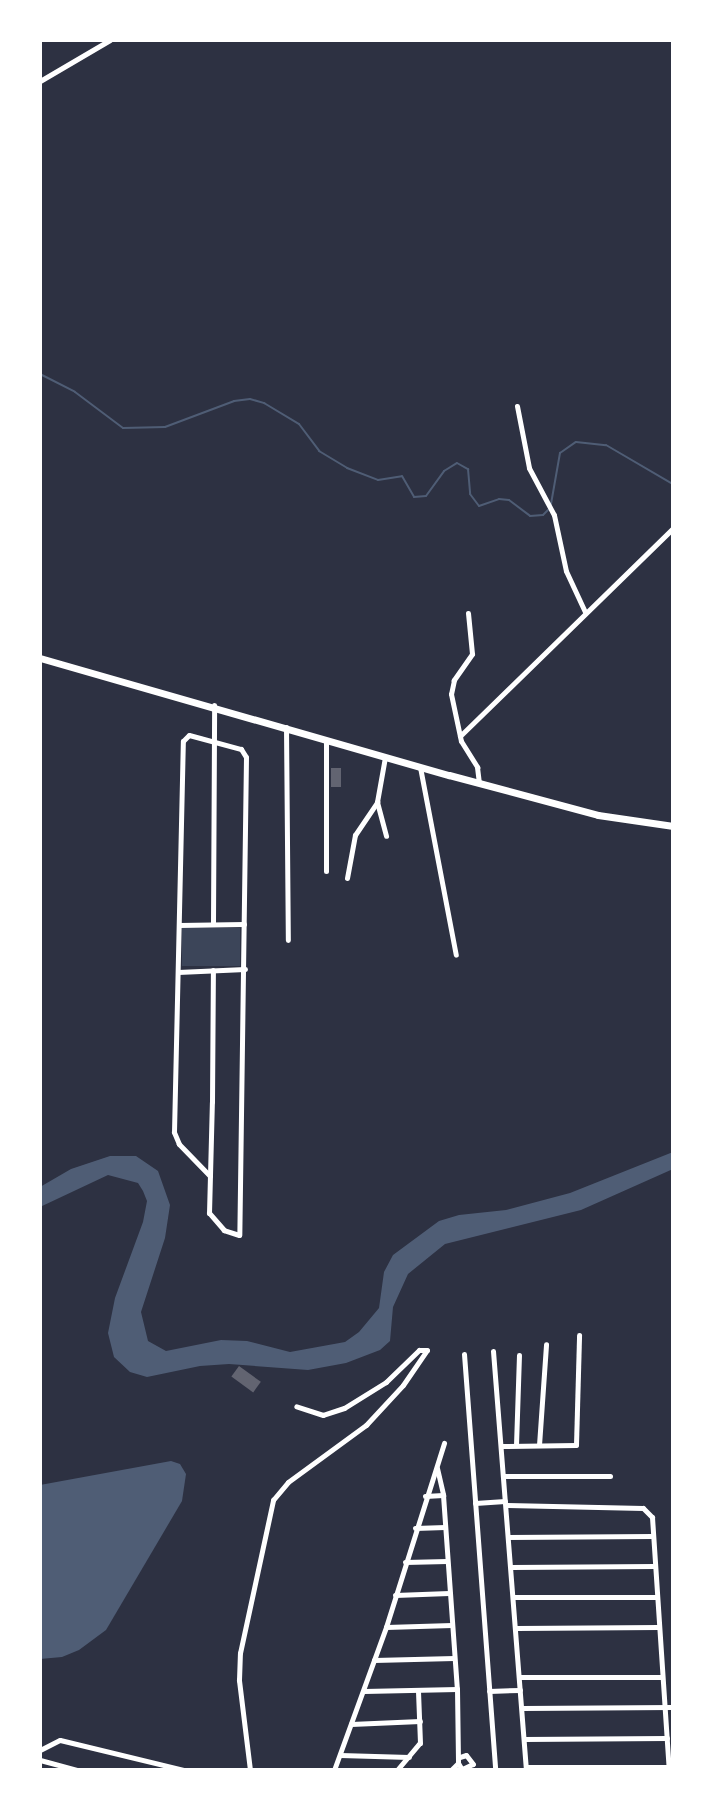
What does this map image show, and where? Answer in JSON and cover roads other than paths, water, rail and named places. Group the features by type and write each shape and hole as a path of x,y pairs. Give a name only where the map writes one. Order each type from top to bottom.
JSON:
{"main road":[{"path":"40,658 598,815 673,826"}],"street":[{"path":"40,81 110,40"},
{"path":"517,406 529,468 554,515 566,571 585,612"},
{"path":"460,736 673,528"},
{"path":"468,613 472,654 451,688 460,736 477,767 479,783"},
{"path":"213,924 214,705"},
{"path":"286,727 288,940"},
{"path":"210,1176 175,1137 183,741 192,734 241,749 246,754 239,1235 224,1230 212,1220 213,970"},
{"path":"326,739 326,871"},
{"path":"347,878 355,835 377,802 385,757"},
{"path":"420,767 456,955"},
{"path":"377,802 386,836"},
{"path":"179,925 244,924"},
{"path":"178,972 245,969"},
{"path":"501,1446 576,1445 579,1335"},
{"path":"539,1445 546,1344"},
{"path":"250,1770 239,1680 240,1653 273,1500 288,1482 366,1425 403,1385 427,1350 419,1350 386,1382 344,1408 323,1415 296,1406"},
{"path":"475,1503 506,1503 643,1508 652,1517 669,1769 526,1769 516,1628 508,1537 506,1503 493,1351"},
{"path":"464,1354 495,1770"},
{"path":"516,1445 519,1355"},
{"path":"334,1770 386,1627 444,1443"},
{"path":"437,1468 443,1495 457,1689 460,1765 451,1770"},
{"path":"503,1476 610,1476"},
{"path":"425,1496 443,1495"},
{"path":"415,1528 445,1527"},
{"path":"508,1537 653,1536"},
{"path":"405,1562 448,1561"},
{"path":"511,1567 655,1566"},
{"path":"395,1595 450,1593"},
{"path":"513,1597 657,1597"},
{"path":"386,1627 452,1625"},
{"path":"516,1628 659,1627"},
{"path":"374,1660 454,1658"},
{"path":"519,1677 663,1677"},
{"path":"364,1691 457,1689"},
{"path":"397,1770 420,1743 418,1690"},
{"path":"489,1691 520,1690"},
{"path":"522,1708 673,1707"},
{"path":"351,1724 420,1721"},
{"path":"524,1739 667,1738"},
{"path":"40,1750 60,1740 184,1770"},
{"path":"340,1755 409,1757"},
{"path":"40,1760 77,1770"}],"waterway":[{"path":"40,374 75,392 123,428 165,427 234,401 250,399 264,403 299,424 319,451 347,468 378,480 402,476 414,497 426,496 444,471 457,463 468,469 470,494 479,506 499,499 509,500 530,516 543,515 548,510"},
{"path":"551,504 560,453 576,442 606,445 671,483"}]}
